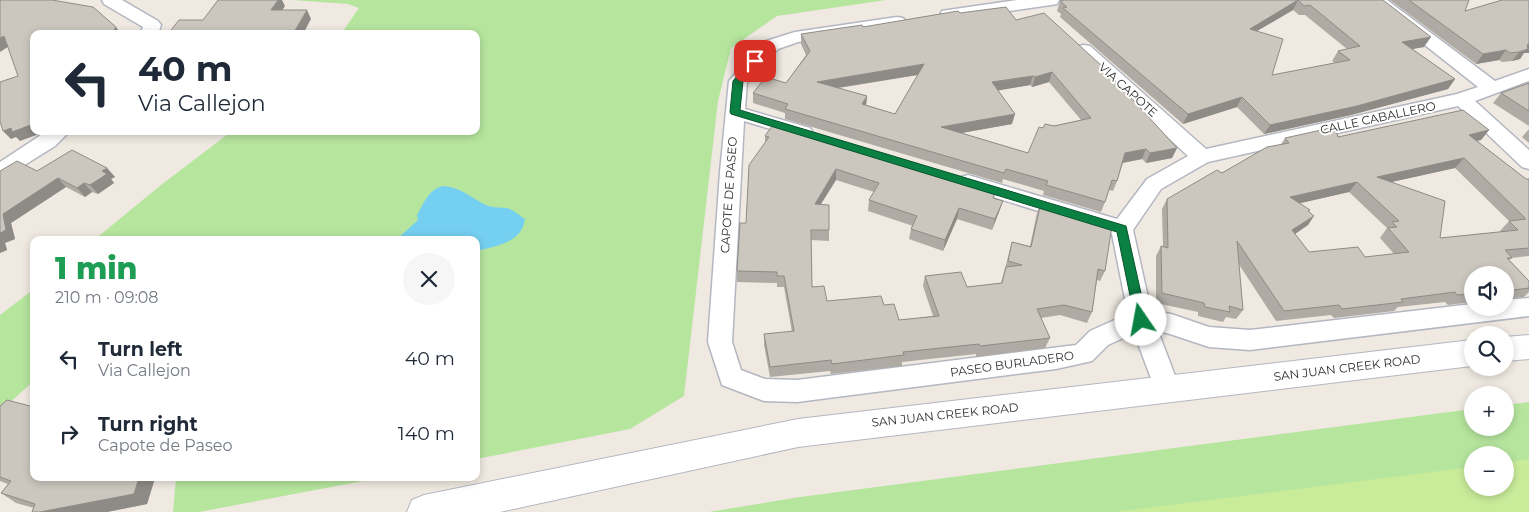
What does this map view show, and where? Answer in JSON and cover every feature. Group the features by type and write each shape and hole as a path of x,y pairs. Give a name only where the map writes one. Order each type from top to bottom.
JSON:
{"main road":[{"path":"1514,348 1529,346"},
{"name":"SAN JUAN CREEK ROAD","path":"424,512 798,432 1464,354"}],"street":[{"path":"110,0 152,25 150,30"},
{"path":"1376,0 1492,88"},
{"name":"CAPOTE DE PASEO","path":"720,342 738,81 755,61 772,45 795,37 1032,3 1049,8"},
{"name":"VIA CAPOTE","path":"1069,36 1202,157"},
{"name":"CALLE CABALLERO","path":"1122,229 1154,184 1202,157 1462,99 1529,75"},
{"path":"1462,99 1529,162"},
{"path":"735,112 820,138"},
{"path":"0,170 55,135"},
{"path":"952,178 1122,229 1141,320 1167,389"},
{"path":"1141,320 1171,324 1209,336 1250,340 1529,307"},
{"name":"PASEO BURLADERO","path":"720,342 731,377 764,390 797,391 1074,356 1083,354 1099,338 1141,320"}],"green space":[{"path":"292,0 886,0 777,16 731,48 718,101 684,396 630,429 480,458 480,236 99,236 161,185 227,135 480,135 480,30 344,30 359,8 348,4"},
{"path":"30,292 30,385 0,411 0,315"},
{"path":"1529,402 1529,512 709,512 800,497 1464,410 1464,436 1514,436 1514,404"},
{"path":"1529,459 1529,512 1114,512 1464,468 1464,496 1514,496 1514,461"},
{"path":"176,481 363,481 199,512 173,512"}],"water":[{"path":"443,186 449,187 461,191 488,206 513,210 525,219 523,227 519,233 507,242 480,250 480,236 400,236 418,220 417,215 430,193"}],"building":[{"path":"0,0 52,0 93,7 116,27 114,30 30,30 30,125 12,132 11,128 3,131 0,121 0,82 18,76 4,36 0,38"},
{"path":"218,0 278,0 271,10 307,10 295,30 171,30 179,20 203,20"},
{"path":"1065,0 1298,0 1383,0 1431,37 1402,42 1455,79 1357,106 1270,125 1242,97 1188,114 1063,8 1067,7 1060,1","holes":["1298,0 1304,6 1310,5 1360,46 1338,51 1350,60 1272,75 1283,39 1250,29"]},
{"path":"1409,0 1469,0 1465,11 1502,0 1529,0 1528,49 1510,53 1506,50 1483,54"},
{"path":"1006,7 1016,20 1044,13 1102,66 1177,148 1150,153 1146,149 1125,153 1117,181 1112,180 1105,202 1046,185 1048,181 1006,169 1004,173 785,109 788,104 753,93 766,77 786,83 810,51 801,34 862,25 863,27 958,11 960,13","holes":["924,64 895,114 862,104 867,96 817,82","1052,72 1091,118 1054,126 1045,124 1043,128 1039,127 1028,153 941,127 1015,114 992,82 1035,77"]},
{"path":"1529,83 1529,111 1501,93"},
{"path":"1463,110 1489,130 1469,135 1526,179 1529,179 1529,248 1505,250 1512,258 1507,258 1529,281 1529,288 1514,290 1514,266 1464,266 1464,295 1457,295 1455,292 1401,299 1403,302 1342,309 1339,305 1284,311 1237,241 1243,310 1229,306 1230,312 1205,307 1204,303 1162,293 1161,246 1168,248 1167,199 1217,170 1222,173 1267,147 1289,143 1285,138 1335,127 1338,137","holes":["1464,158 1526,219 1509,221 1518,230 1440,238 1445,201 1377,177","1357,182 1399,221 1392,222 1397,227 1388,228 1409,252 1365,257 1358,247 1309,252 1292,230 1314,216 1308,211 1310,210 1290,197"]},
{"path":"775,122 997,189 993,198 1003,201 995,219 959,208 945,240 911,229 917,216 869,200 879,183 836,169 815,204 829,205 829,230 811,230 812,287 824,286 827,301 881,296 884,305 894,304 899,320 939,316 925,276 961,272 967,287 1002,283 1006,267 1022,265 1008,261 1012,242 1031,247 1041,202 1100,220 1099,223 1112,226 1105,271 1098,269 1092,312 1064,305 1037,309 1050,338 903,352 904,355 832,364 831,360 770,367 764,334 794,331 784,276 777,276 777,272 737,271 740,223 746,223 749,165 769,137 765,136"},
{"path":"72,150 107,168 102,171 107,174 90,185 84,183 77,188 58,178 3,214 6,230 0,233 0,171 17,161 37,171"},
{"path":"7,400 30,406 30,481 138,481 134,494 32,512 35,504 1,493 11,481 0,477 0,406"}],"route":[{"path":"755,61 738,81 735,112 1122,229 1141,320"}]}
